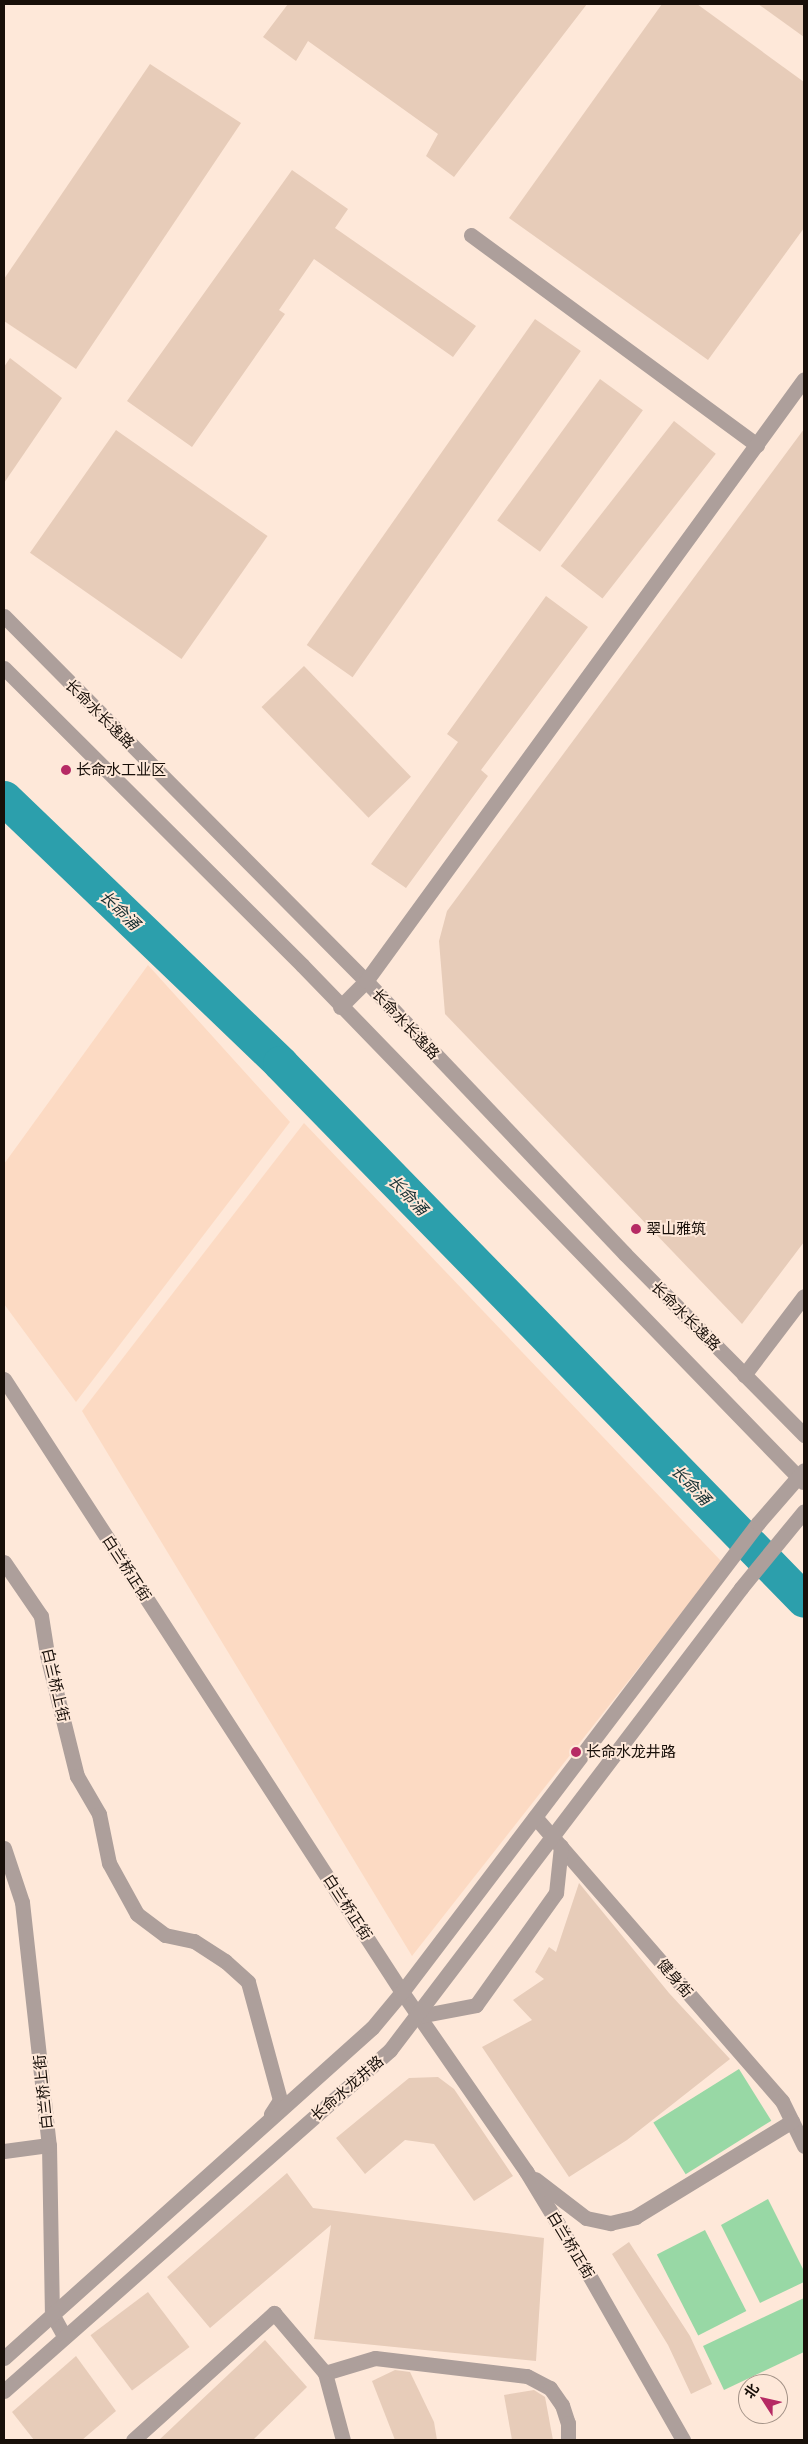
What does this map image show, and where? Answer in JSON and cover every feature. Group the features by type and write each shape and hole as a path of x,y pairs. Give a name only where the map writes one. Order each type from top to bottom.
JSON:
{"street":[{"path":"471,235 757,445"},
{"path":"340,1007 366,981 804,378"},
{"name":"长命水长逸路","path":"4,616 366,981 625,1254 804,1435"},
{"name":"长命水长逸路","path":"4,668 802,1476"},
{"path":"744,1375 804,1296"},
{"name":"白兰桥正街","path":"4,1379 402,1992 526,2171 589,2274 683,2440"},
{"name":"长命水龙井路","path":"4,2358 372,2028 402,1992 720,1572 758,1524 802,1476"},
{"name":"长命水龙井路","path":"4,2391 390,2050 419,2016 556,1841 741,1588 804,1511"},
{"name":"白兰桥上街","path":"4,1562 41,1616 47,1655 77,1776 99,1814 109,1863 137,1914 165,1935 194,1941 225,1961 248,1982 280,2100 265,2123"},
{"name":"健身街","path":"535,1816 782,2100 804,2146"},
{"path":"419,2016 476,2005 556,1893 556,1841"},
{"name":"白兰桥上街","path":"4,1848 22,1902 49,2145 52,2314 65,2337"},
{"path":"526,2171 586,2218 610,2223 635,2217 792,2121"},
{"path":"4,2151 49,2145"},
{"path":"133,2440 274,2313 325,2373 344,2440"},
{"path":"325,2373 376,2358 526,2376 550,2388 562,2405 568,2423 568,2440"}],"shaded area":[{"path":"148,965 290,1122 76,1402 4,1304 4,1164"},
{"path":"304,1123 722,1562 412,1956 82,1411"}],"green space":[{"path":"739,2069 771,2121 686,2174 653,2123"},
{"path":"768,2199 804,2271 804,2282 760,2303 721,2225"},
{"path":"705,2230 746,2311 698,2336 657,2255"},
{"path":"804,2298 804,2352 758,2374 738,2374 738,2383 724,2390 703,2346"}],"building":[{"path":"288,4 587,4 454,177 426,156 438,134 308,41 296,61 263,37"},
{"path":"662,4 697,4 804,82 804,228 708,360 509,218"},
{"path":"758,4 804,4 804,37"},
{"path":"150,64 241,123 76,369 4,321 4,279"},
{"path":"292,170 348,209 335,228 476,326 453,357 314,259 279,310 285,314 192,447 127,401"},
{"path":"535,319 581,351 353,677 307,645"},
{"path":"10,358 62,398 4,483 4,367"},
{"path":"600,379 643,410 540,552 497,521"},
{"path":"674,421 716,454 602,599 561,566"},
{"path":"804,429 804,1242 742,1324 445,1014 439,941 447,911"},
{"path":"116,430 268,536 182,659 30,553"},
{"path":"546,596 588,627 481,770 488,776 406,888 371,864 458,742 447,734"},
{"path":"304,666 411,777 369,818 262,707"},
{"path":"579,1883 669,1993 730,2059 627,2140 569,2177 482,2047 532,2020 513,2000 544,1979 535,1972 549,1947 556,1952"},
{"path":"438,2077 454,2089 513,2176 474,2201 434,2144 405,2140 365,2174 336,2138 409,2078"},
{"path":"287,2173 313,2208 544,2238 536,2361 314,2339 331,2225 210,2328 167,2277"},
{"path":"629,2242 690,2336 712,2384 691,2394 668,2345 612,2254"},
{"path":"148,2292 190,2347 132,2390 90,2335"},
{"path":"265,2340 307,2387 253,2440 159,2440"},
{"path":"76,2356 116,2411 82,2440 34,2440 12,2412"},
{"path":"395,2370 410,2372 434,2422 437,2440 395,2440 372,2381"},
{"path":"534,2390 545,2397 553,2440 512,2440 504,2395"}],"waterway":[{"name":"长命涌","path":"4,798 280,1063 804,1600"}],"place":[{"name":"长命水工业区","path":"66,770"},
{"name":"翠山雅筑","path":"636,1229"},
{"name":"长命水龙井路","path":"576,1752"}]}
